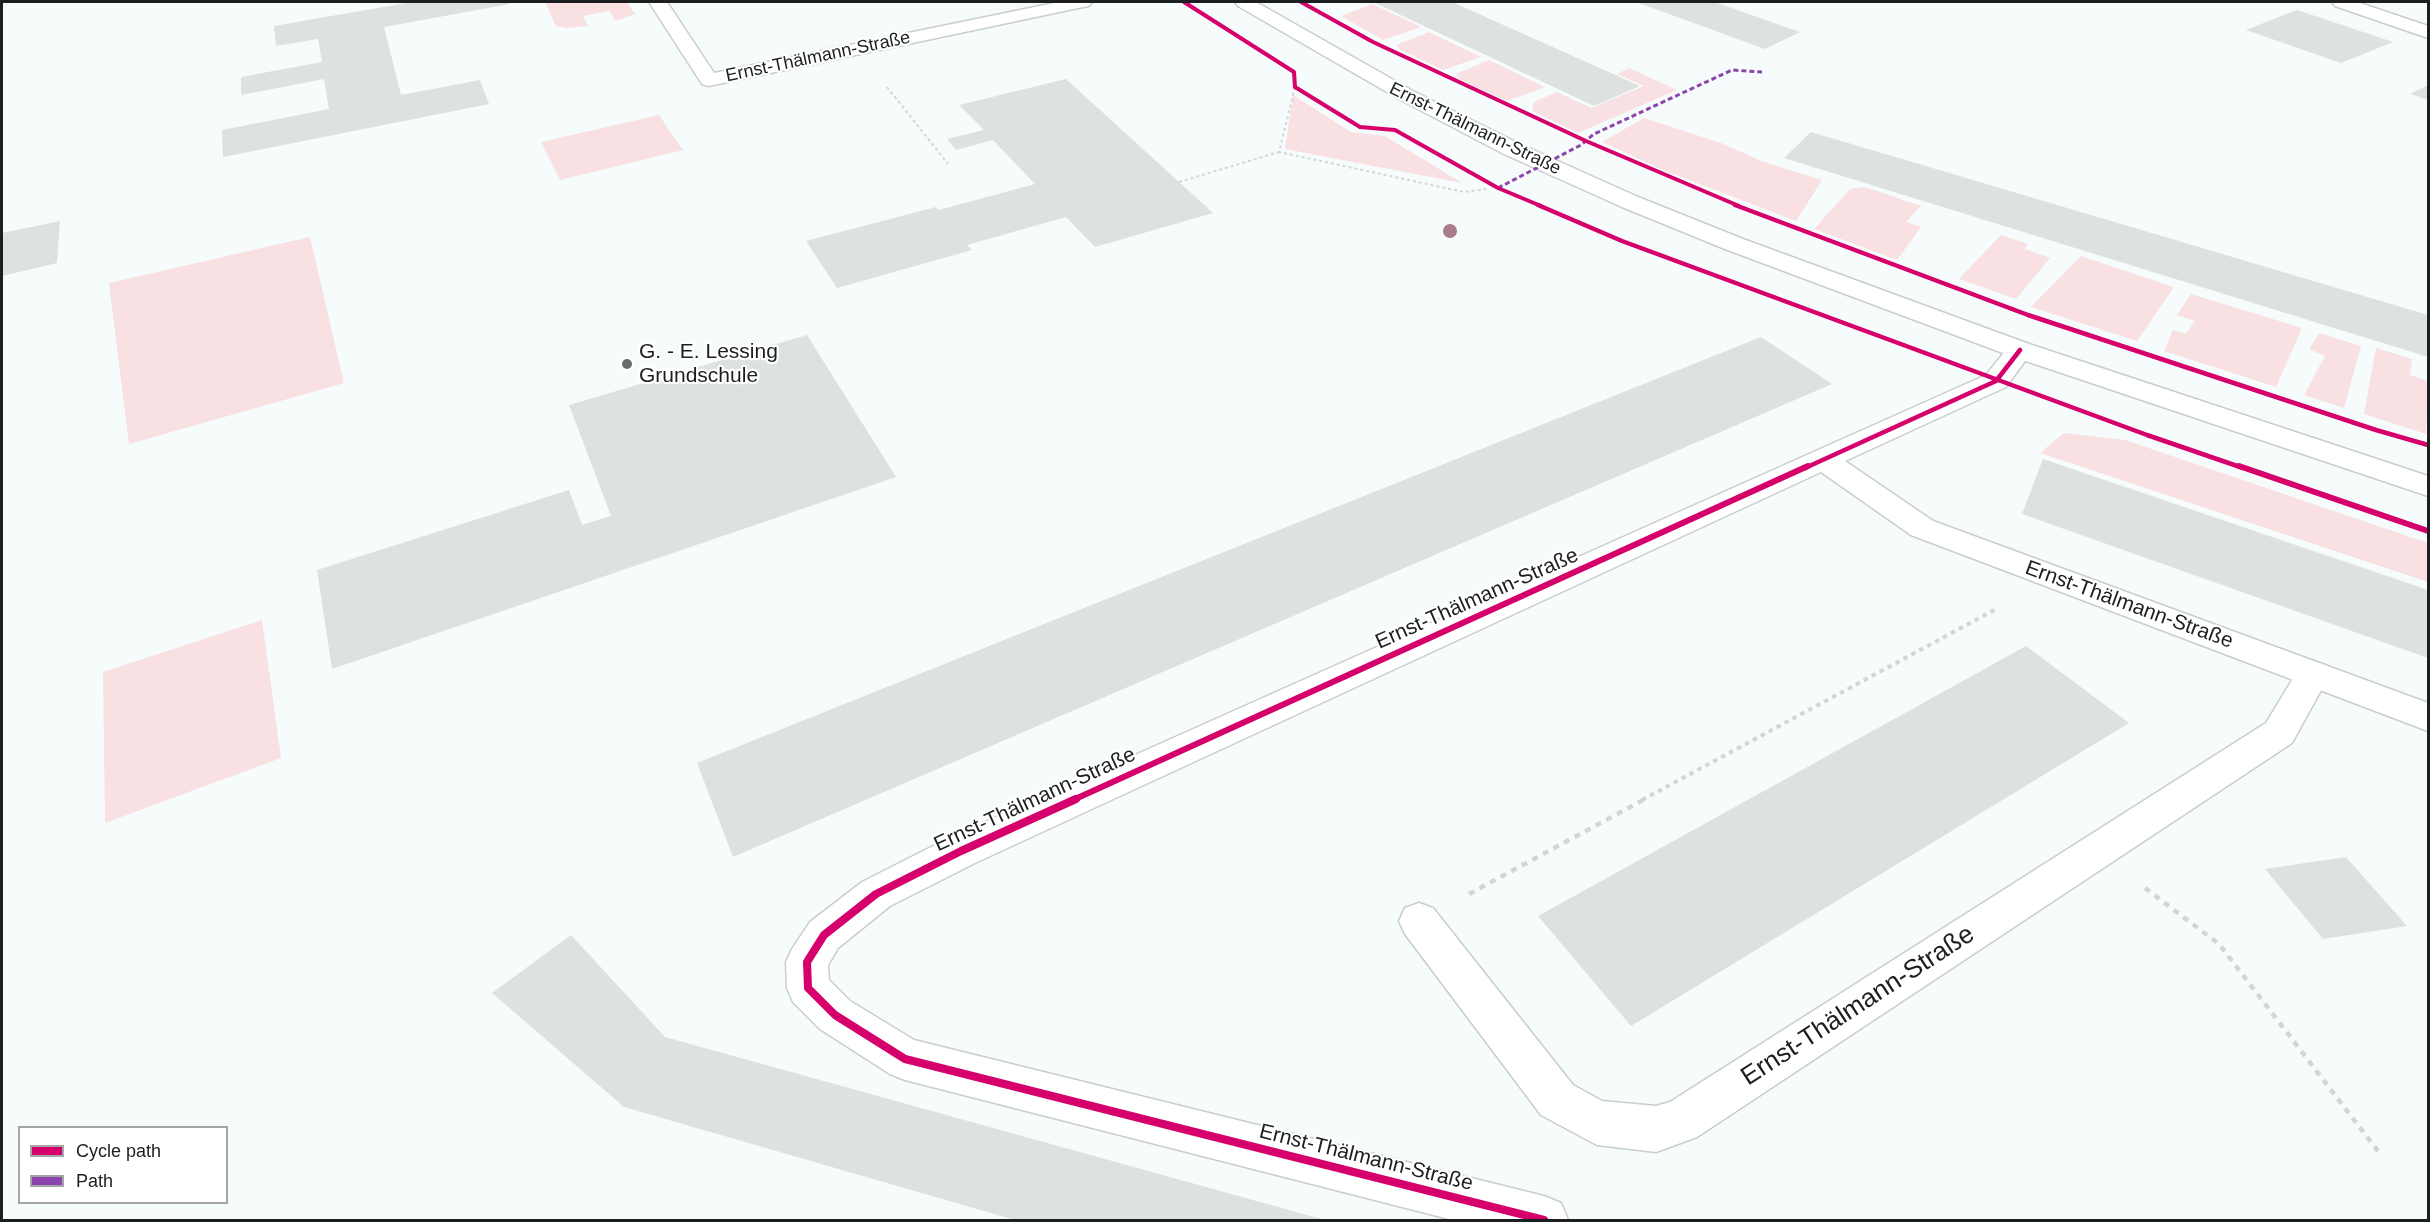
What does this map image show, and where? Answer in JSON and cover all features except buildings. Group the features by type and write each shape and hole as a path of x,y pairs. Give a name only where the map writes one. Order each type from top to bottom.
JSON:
{"street":[{"name":"Ernst-Thälmann-Straße","path":"658,2 709,80 1083,2"},
{"path":"1003,2 1018,15"},
{"name":"Ernst-Thälmann-Straße","path":"1244,2 1406,95 1562,172 1734,244 2020,350 2428,486"},
{"path":"2342,2 2428,32"},
{"name":"Ernst-Thälmann-Straße","path":"1544,1221 905,1059 835,1015 808,988 807,962 824,935 876,894 961,850 1996,381 2020,350"},
{"name":"Ernst-Thälmann-Straße","path":"1823,460 1922,528 2428,717"},
{"name":"Ernst-Thälmann-Straße","path":"1419,921 1557,1100 1597,1123 1656,1129 1681,1121 2279,733 2313,674"}],"path":[{"path":"856,50 948,164"},
{"path":"1279,152 1294,87"},
{"path":"1179,182 1279,152 1464,192 1486,189"},
{"path":"1419,921 2010,602 2029,569"},
{"path":"2096,851 2219,944 2381,1155"}],"shaded area":[{"path":"545,2 627,2 635,14 616,21 609,11 583,16 588,26 567,28 556,26"},
{"path":"1372,4 1421,27 1383,40 1341,16"},
{"path":"1429,32 1481,57 1443,70 1401,50 1396,45"},
{"path":"1489,60 1545,87 1507,101 1461,80 1456,74"},
{"path":"1629,68 1677,90 1578,133 1532,111 1534,102 1557,92 1591,108 1644,86 1617,74"},
{"path":"1293,95 1351,132 1385,136 1462,183 1285,149"},
{"path":"659,115 683,150 560,180 541,142"},
{"path":"1644,118 1721,143 1764,162 1822,180 1796,221 1663,170 1602,142"},
{"path":"1865,187 1921,206 1906,222 1921,227 1897,260 1814,229 1850,189"},
{"path":"2001,235 2028,244 2025,249 2050,258 2016,299 1959,279"},
{"path":"310,237 344,383 129,444 109,283"},
{"path":"2081,256 2174,287 2137,341 2031,307"},
{"path":"2191,294 2302,328 2276,387 2164,351 2173,330 2186,334 2195,321 2177,315"},
{"path":"2319,333 2361,346 2344,408 2304,395 2325,356 2309,349"},
{"path":"2376,348 2412,359 2410,375 2428,381 2426,434 2364,414"},
{"path":"2064,433 2125,440 2428,543 2428,582 2040,453"},
{"path":"262,620 281,758 105,823 103,672"}],"marked path":[{"path":"1498,188 1581,145 1594,134 1732,70 1762,72"}],"cycle path":[{"path":"1184,2 1294,72 1295,87 1360,127 1395,130 1498,188 1622,241 2147,435 2428,531"},
{"path":"1301,2 1373,42 1586,141 1740,207 2028,315 2376,430 2428,445"},
{"path":"1544,1220 905,1059 835,1015 808,988 807,962 824,935 876,894 961,851 1996,381 2020,350"}],"place":[{"name":"G. - E. Lessing Grundschule","path":"627,364"}]}
